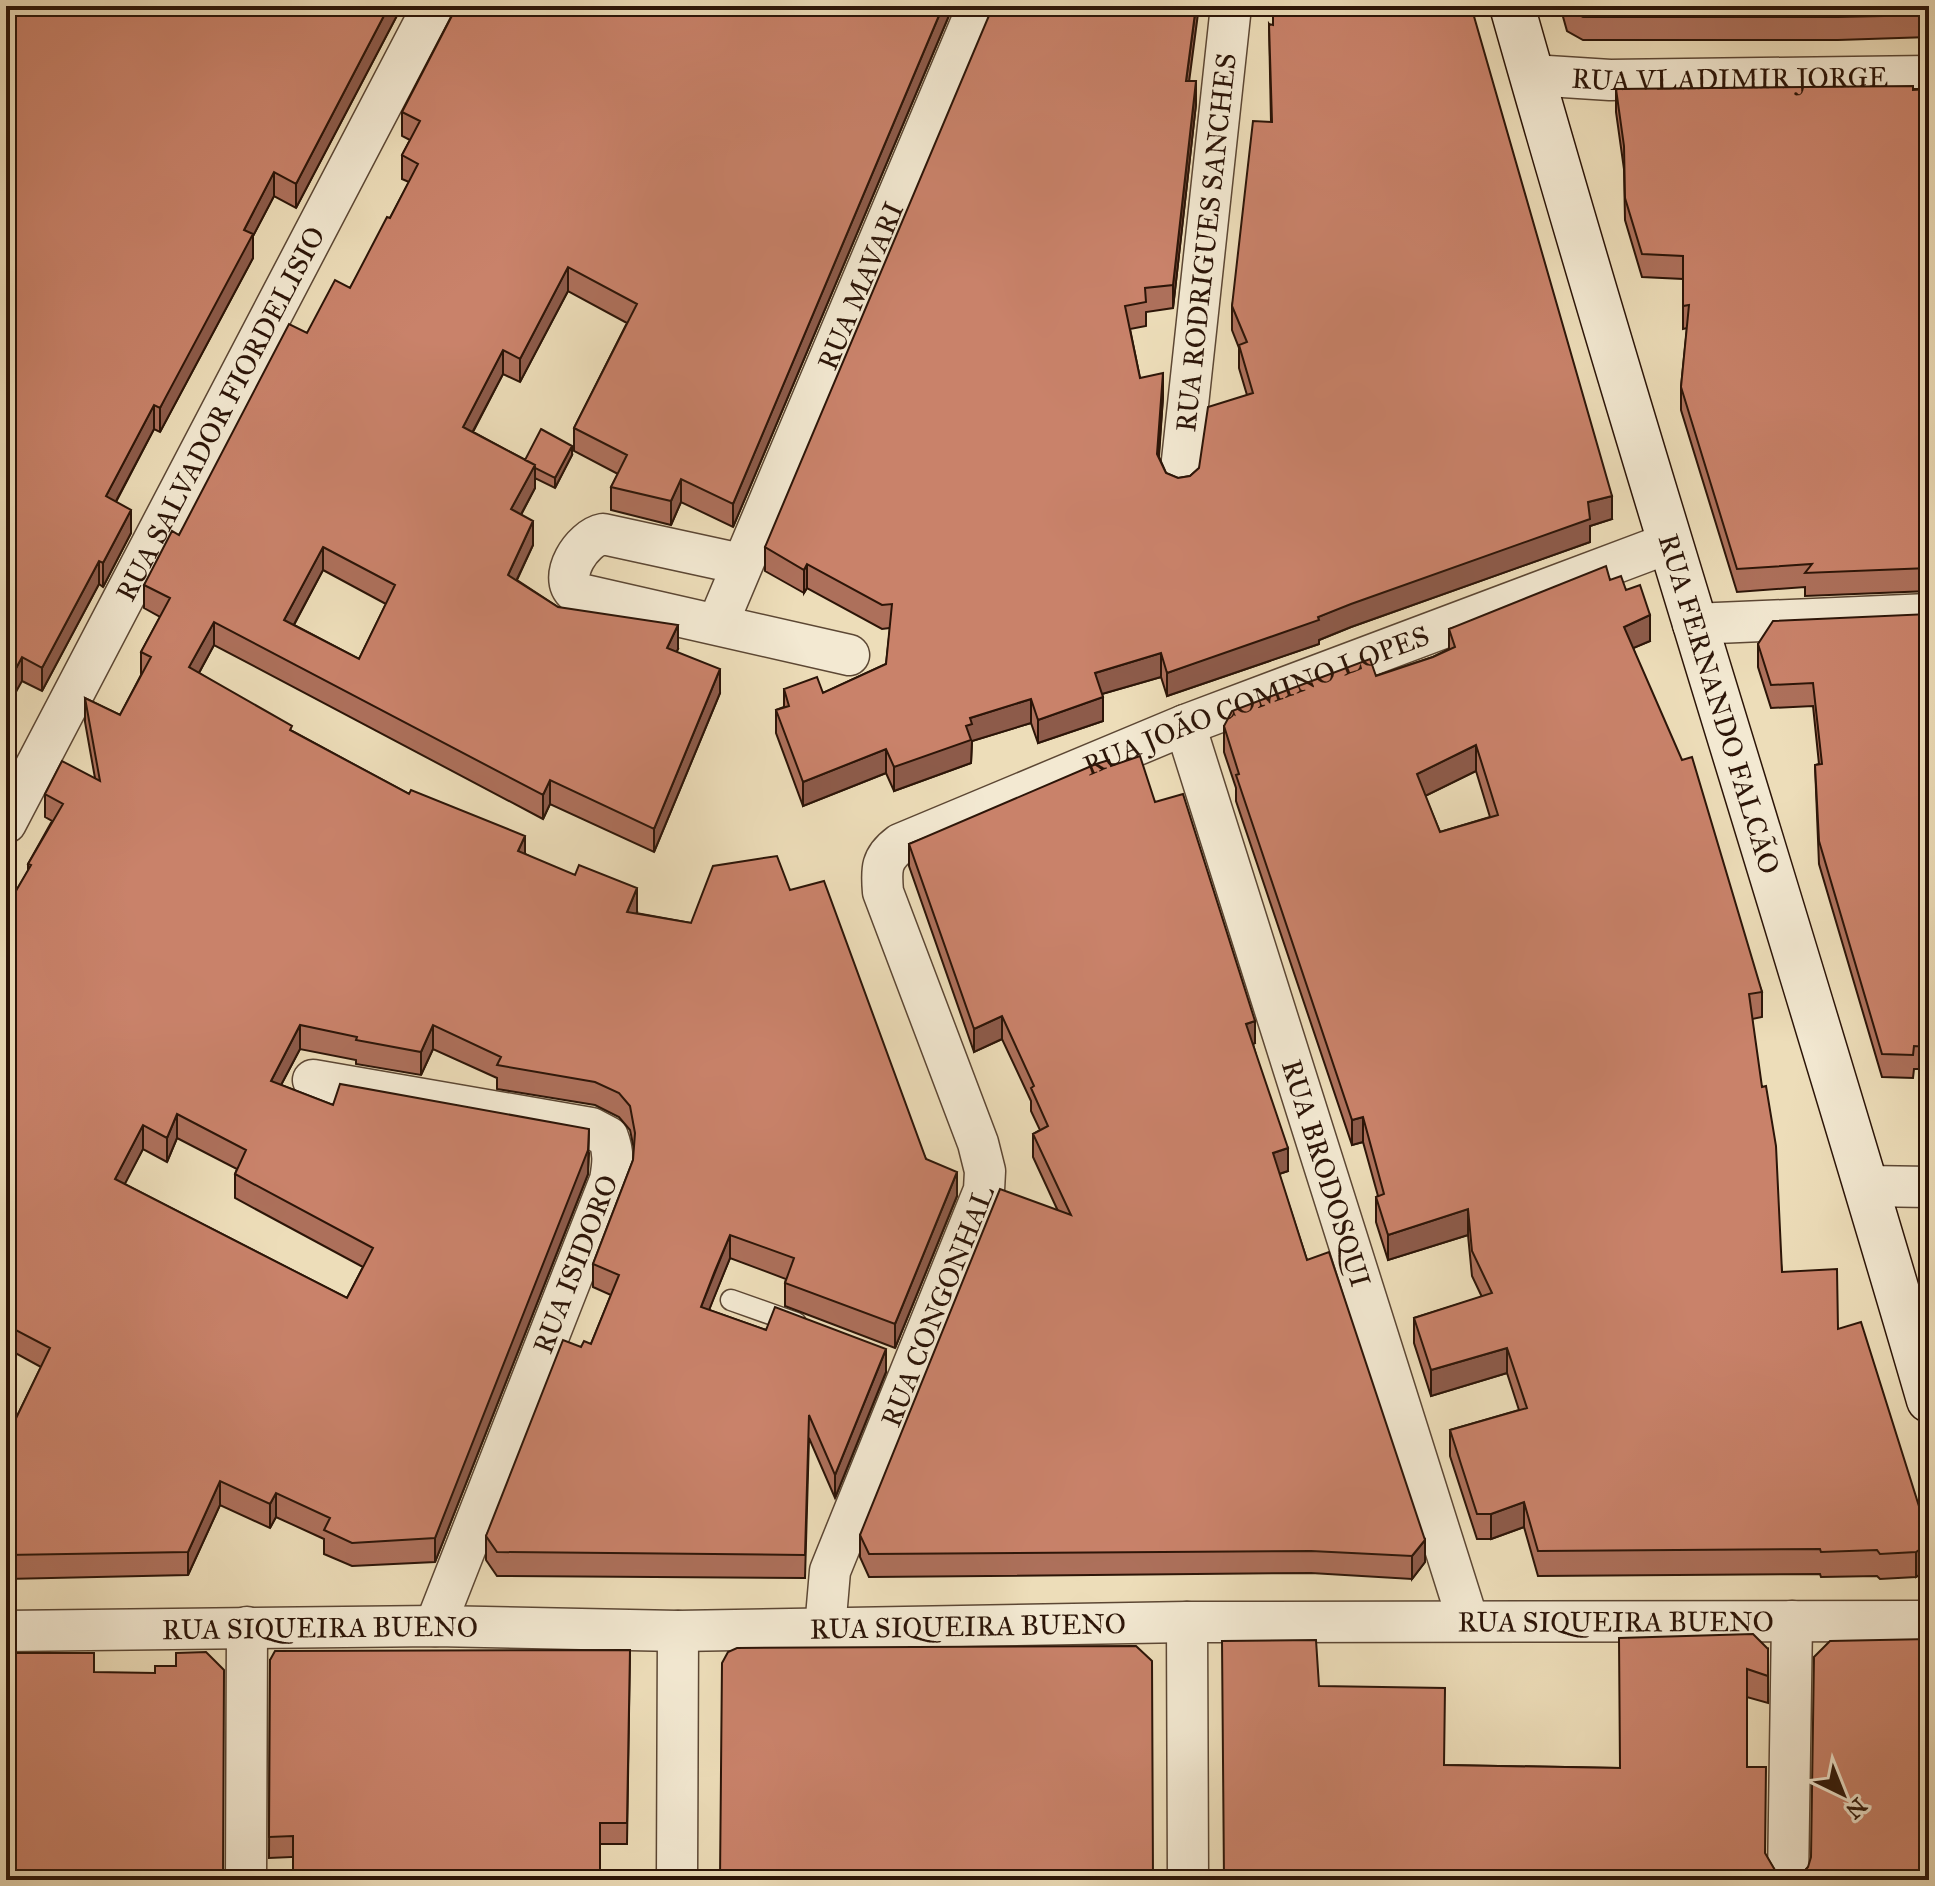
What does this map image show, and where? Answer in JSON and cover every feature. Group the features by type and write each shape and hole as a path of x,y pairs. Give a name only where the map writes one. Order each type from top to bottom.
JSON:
{"main road":[{"name":"RUA FERNANDO FALCÃO","path":"1512,6 1693,624 1867,1186 1929,1400"}],"street":[{"name":"RUA SALVADOR FIORDELISIO","path":"6,823 433,6"},
{"name":"RUA MAVARI","path":"718,623 978,6"},
{"name":"RUA RODRIGUES SANCHES","path":"1180,479 1231,6"},
{"name":"RUA VLADIMIR JORGE","path":"1532,75 1610,80 1929,76"},
{"path":"741,564 603,534 586,542 567,578 568,586 576,593 849,655"},
{"name":"RUA JOÃO COMINO LOPES","path":"883,892 881,869 884,859 900,844 1185,725 1669,543"},
{"path":"1693,624 1929,614"},
{"name":"RUA BRODOSQUI","path":"1185,725 1468,1621"},
{"name":"RUA CONGONHAL","path":"825,1629 830,1571 904,1365 978,1211 984,1190 985,1171 978,1143 883,892"},
{"name":"RUA ISIDORO","path":"313,1080 591,1128 608,1137 614,1159 610,1180 435,1626"},
{"path":"1867,1186 1929,1187"},
{"path":"1788,1880 1792,1621"},
{"name":"RUA SIQUEIRA BUENO","path":"6,1631 435,1626 678,1631 1187,1622 1929,1621"},
{"path":"1187,1622 1188,1880"},
{"path":"246,1880 247,1627"},
{"path":"677,1880 678,1631"}],"lane":[{"path":"731,1300 808,1328"}],"building":[{"path":"6,6 389,6 296,184 274,172 244,230 253,234 160,408 154,405 106,496 131,510 103,563 99,561 42,668 22,657 6,687"},
{"path":"457,6 943,6 733,504 681,479 671,501 611,487 627,455 574,428 637,304 568,267 520,359 503,350 463,427 535,465 511,509 533,521 508,575 558,607 678,625 667,648 720,669 654,829 550,780 543,795 214,622 189,667 292,726 290,730 409,794 411,790 525,836 518,851 575,875 579,865 637,888 627,912 691,923 713,866 777,856 790,890 824,881 926,1159 957,1172 895,1324 785,1283 794,1258 730,1235 714,1273 701,1307 766,1330 775,1307 886,1349 835,1475 809,1415 805,1555 497,1552 486,1536 563,1340 581,1347 584,1341 591,1344 619,1275 593,1264 633,1160 635,1133 630,1106 619,1093 595,1082 497,1065 501,1057 433,1025 421,1052 356,1040 357,1037 300,1025 271,1081 333,1105 340,1084 589,1129 588,1150 435,1538 352,1543 324,1530 330,1518 276,1493 270,1504 220,1481 188,1552 6,1555 6,1439 50,1348 6,1325 6,908 63,804 45,794 62,761 100,781 85,698 120,715 151,657 141,652 170,598 144,585 172,531 179,535 289,324 307,333 335,280 350,288 418,164 402,155 420,121 402,112","holes":["323,547 395,585 359,659 284,620","177,1114 246,1150 235,1174 373,1248 347,1298 115,1179 143,1125 167,1138"]},
{"path":"993,6 1196,6 1186,81 1196,81 1173,285 1145,288 1146,302 1125,306 1140,378 1163,373 1157,454 1166,473 1178,478 1190,476 1199,468 1208,407 1253,393 1239,345 1247,342 1232,306 1253,121 1272,122 1269,24 1273,25 1273,6 1471,6 1612,496 1588,502 1590,519 1167,673 1161,653 1095,673 1103,697 1038,720 1031,699 970,718 972,724 966,726 971,740 894,767 886,749 803,782 776,710 789,706 784,689 817,677 823,693 886,664 892,604 882,605 807,564 804,570 765,547"},
{"path":"1566,6 1929,6 1929,15 1583,17"},
{"path":"1913,86 1913,90 1929,89 1929,568 1805,573 1812,564 1737,569 1681,387 1689,305 1683,306 1683,256 1642,254 1625,198 1624,146 1616,89"},
{"path":"541,429 572,446 555,478 525,460"},
{"path":"1606,566 1610,580 1621,576 1626,590 1640,585 1650,615 1624,627 1682,760 1692,757 1762,992 1749,994 1762,1087 1766,1086 1776,1146 1782,1272 1837,1269 1838,1329 1861,1322 1929,1538 1916,1552 1880,1554 1877,1550 1821,1552 1820,1549 1538,1551 1524,1502 1491,1514 1477,1514 1450,1430 1527,1408 1507,1348 1431,1370 1414,1318 1492,1293 1472,1251 1468,1209 1388,1235 1376,1197 1384,1194 1363,1117 1352,1120 1236,775 1239,774 1224,726 1232,711 1370,659 1376,676 1433,657 1455,647 1449,629","holes":["1476,745 1498,815 1440,832 1417,774"]},
{"path":"1929,614 1929,1047 1914,1046 1913,1055 1882,1054 1819,841 1815,765 1822,764 1813,683 1771,685 1758,644 1773,621"},
{"path":"1140,756 1155,802 1183,794 1255,1021 1246,1024 1288,1148 1273,1153 1307,1260 1329,1252 1425,1540 1412,1556 1311,1551 869,1554 860,1535 1000,1189 1071,1215 1033,1134 1048,1126 1031,1088 1034,1086 1002,1016 974,1029 909,844 1096,764 1109,760 1111,766"},
{"path":"1753,1634 1768,1649 1768,1676 1747,1669 1747,1767 1766,1767 1765,1853 1776,1872 1787,1875 1744,1875 1744,1880 1224,1880 1222,1641 1316,1640 1319,1686 1445,1688 1444,1765 1620,1768 1619,1638"},
{"path":"1929,1639 1929,1880 1787,1879 1800,1876 1808,1867 1811,1857 1814,1657 1830,1641"},
{"path":"1136,1646 1152,1661 1153,1880 720,1880 722,1663 728,1652 737,1648"},
{"path":"630,1650 627,1823 600,1823 600,1880 293,1880 293,1836 269,1837 270,1660 275,1651"},
{"path":"206,1652 224,1670 223,1880 6,1880 6,1653 94,1653 94,1672 155,1673 155,1666 176,1666 176,1653"}]}
